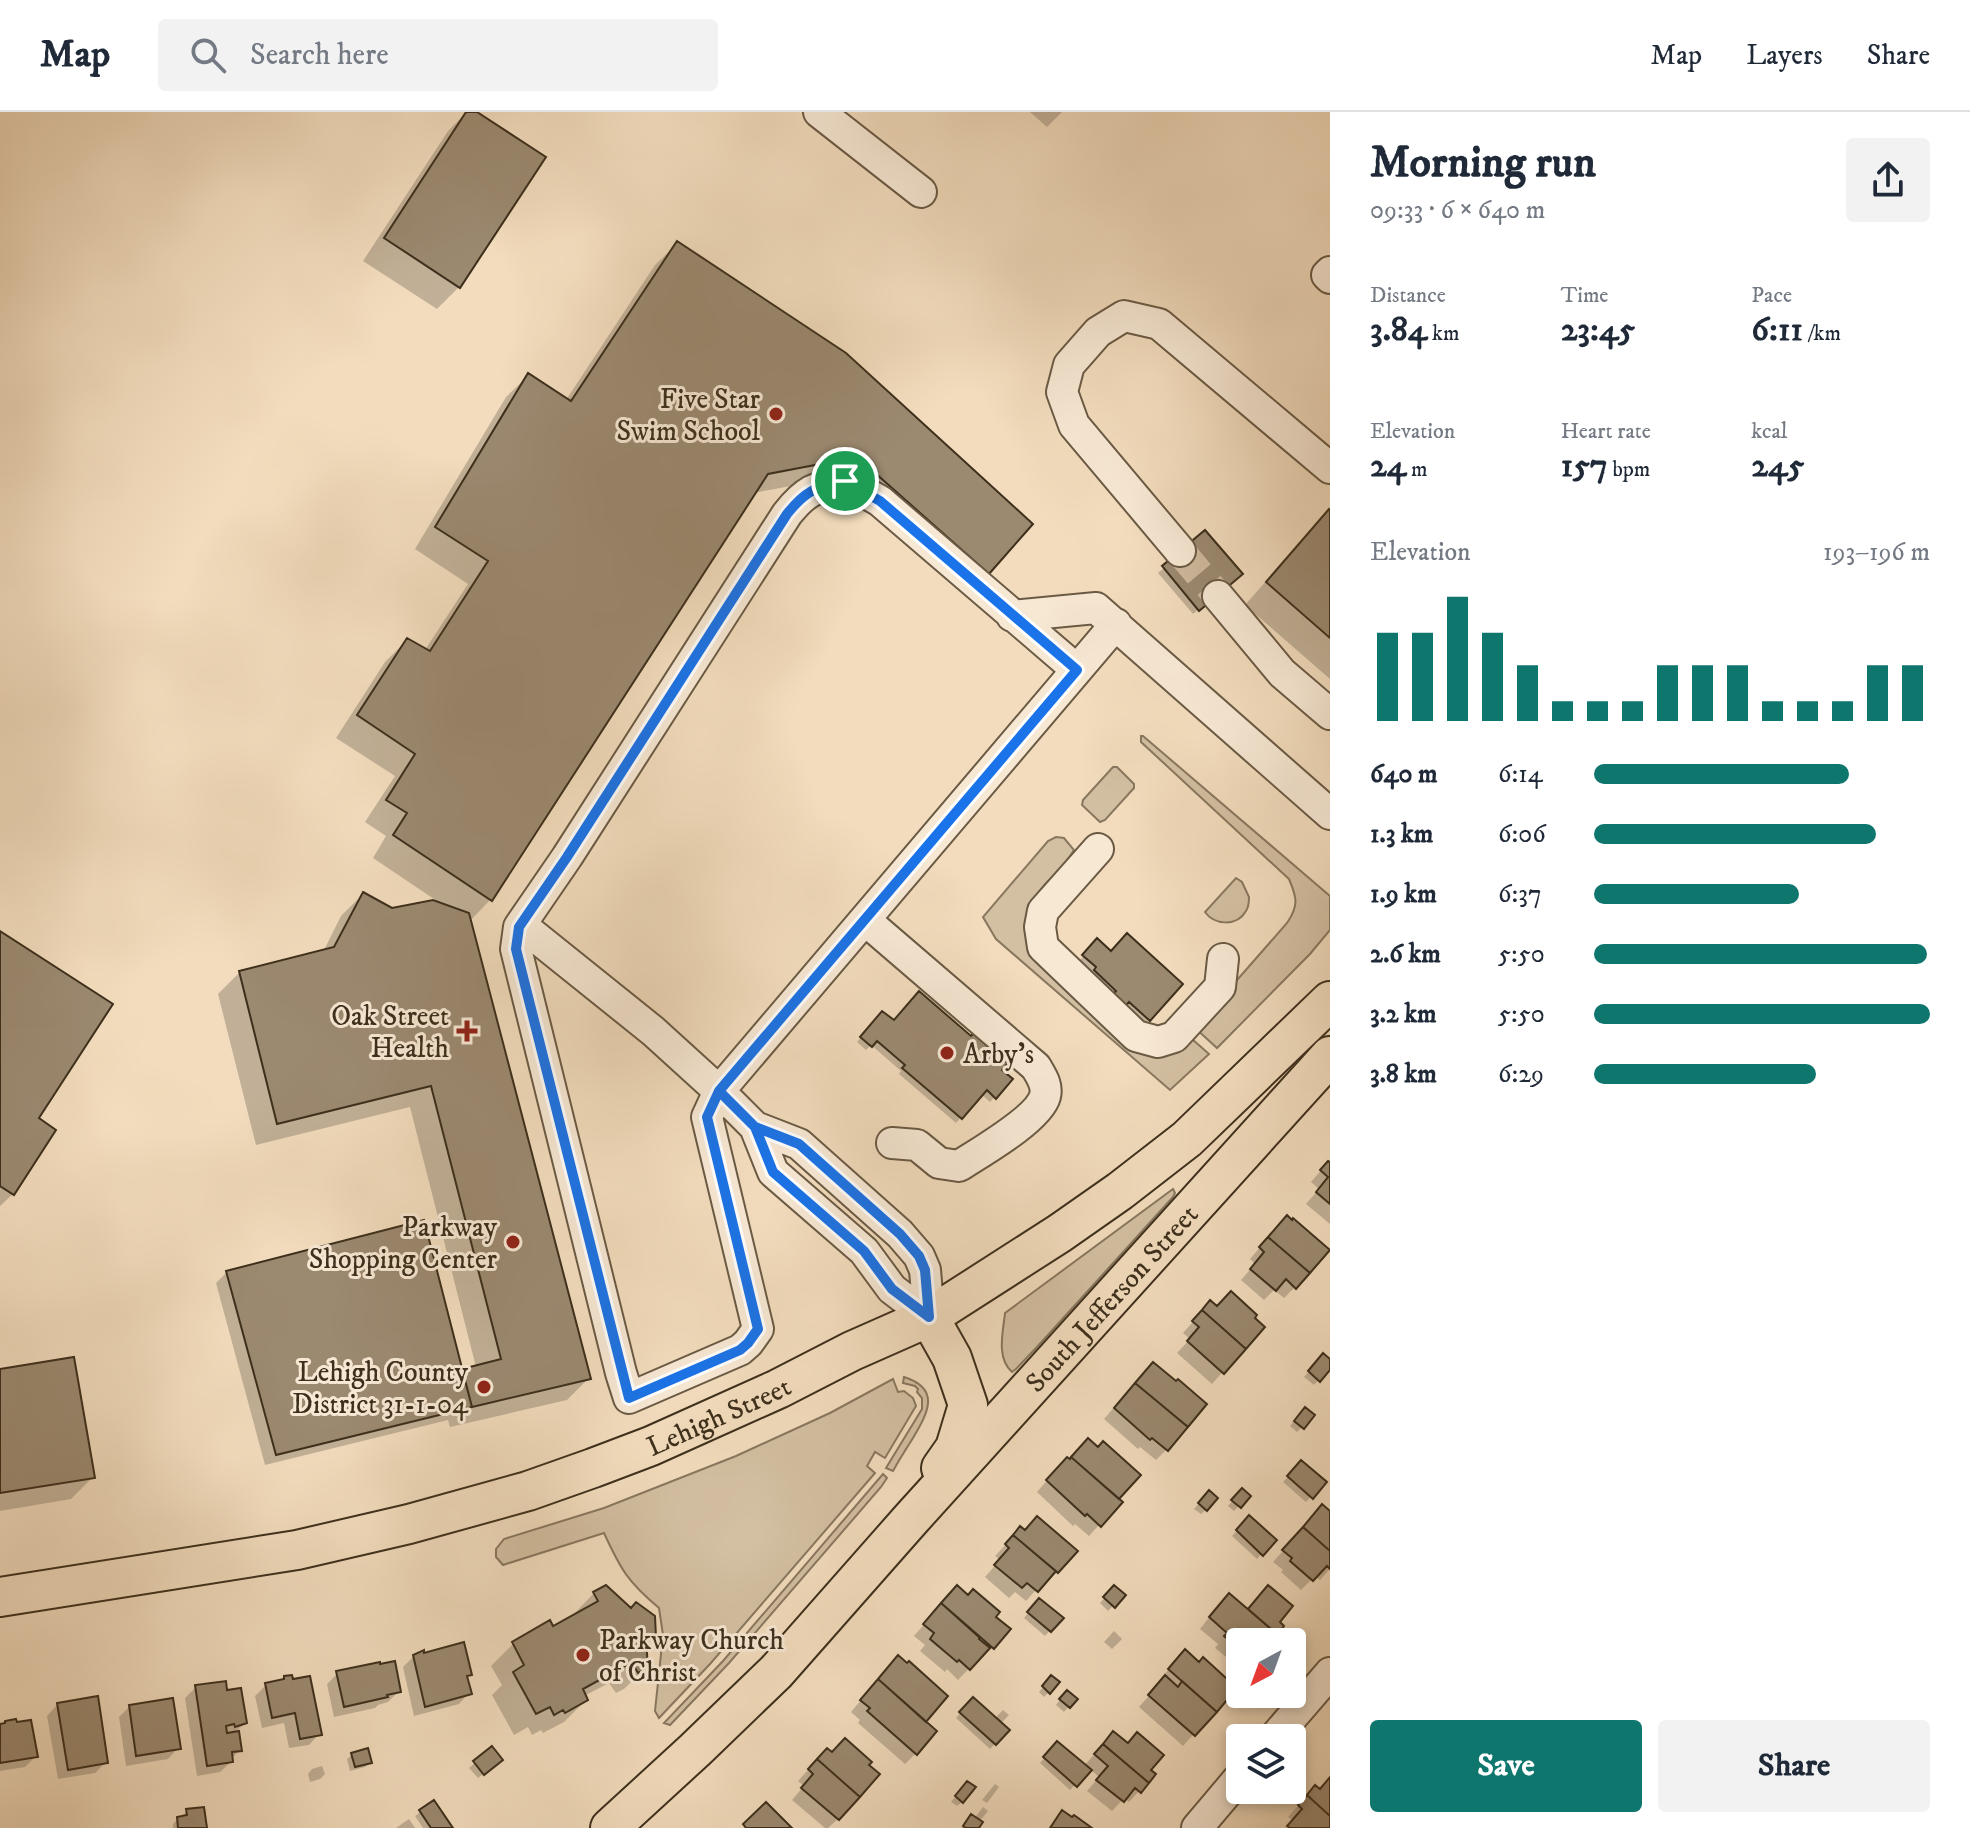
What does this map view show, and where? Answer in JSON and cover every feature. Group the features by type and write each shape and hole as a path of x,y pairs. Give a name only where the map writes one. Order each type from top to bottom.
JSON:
{"main road":[{"name":"Lehigh Street","path":"0,1597 297,1550 409,1524 528,1491 651,1446 929,1317 1060,1233 1187,1139 1330,1001"},
{"name":"South Jefferson Street","path":"611,1828 776,1672 1330,1056"},
{"name":"South Jefferson Street","path":"893,1540 955,1448 968,1405 952,1358 929,1317"}],"street":[{"path":"819,112 921,192"},
{"path":"1180,551 1074,425 1062,392 1069,365 1098,332 1124,316 1159,324 1330,468"},
{"path":"1077,670 880,501 845,481 813,488 798,499 787,514 567,857 519,937 629,1398 740,1350 758,1329 707,1117 719,1091 1077,670 1106,616"},
{"path":"1218,596 1282,673 1330,714"},
{"path":"1012,616 1106,616 1330,814"},
{"path":"1098,849 1043,911 1040,927 1043,947 1136,1036 1158,1042 1174,1037 1220,987 1223,959"},
{"path":"865,920 1036,1067 1044,1079 1046,1094 1025,1121 959,1166 939,1163 917,1145 892,1143"},
{"path":"519,937 653,1031 719,1091 755,1127 773,1172 864,1251 892,1289 929,1317"},
{"path":"755,1127 799,1144 900,1234 919,1256 925,1270 929,1317"},
{"path":"1286,1724 1330,1673"},
{"path":"1197,1828 1226,1794"}],"shaded area":[{"path":"1141,736 1330,896 1330,930 1217,1048 1195,1028 1287,923 1294,911 1295,897 1289,879 1141,742"},
{"path":"1113,767 1117,767 1134,784 1134,788 1100,822 1082,805 1083,800"},
{"path":"1056,837 1064,838 1074,850 1038,892 1029,909 1121,1038 1192,1039 1209,1054 1170,1090 996,939 983,917 1048,841"},
{"path":"1236,878 1242,882 1249,897 1247,910 1231,922 1214,920 1205,912"},
{"path":"1173,1189 1173,1197 1012,1372 1002,1352 1005,1313"},
{"path":"904,1377 923,1388 928,1403 923,1420 893,1471 886,1468 922,1409 918,1389 903,1383"},
{"path":"893,1379 898,1392 904,1391 913,1398 916,1406 885,1458 875,1452 867,1466 875,1473 710,1664 659,1718 655,1711 663,1635 659,1608 626,1575 604,1533 503,1565 496,1557 496,1549 504,1539 604,1508 736,1456 830,1413"},
{"path":"883,1474 887,1478 881,1487 729,1663 670,1725 664,1723 723,1661"}],"building":[{"path":"466,112 477,112 546,157 460,288 384,238"},
{"path":"677,241 846,353 1033,524 989,574 857,457 768,474 492,901 393,835 407,813 386,800 415,754 357,715 407,638 430,651 488,561 435,527 528,373 571,401"},
{"path":"1330,510 1330,638 1266,582"},
{"path":"1205,530 1243,574 1199,611 1162,566"},
{"name":"Parkway Shopping Center","path":"363,892 392,908 433,900 469,913 591,1379 472,1407 462,1369 501,1359 431,1086 277,1124 239,971 334,947"},
{"path":"0,931 113,1004 39,1118 56,1130 14,1195 0,1186"},
{"path":"1127,933 1183,984 1150,1021 1129,1002 1123,1009 1111,997 1116,991 1082,955 1097,938 1111,951"},
{"name":"Arby's","path":"919,991 971,1036 977,1030 1010,1060 1002,1070 1013,1079 996,1099 987,1090 962,1119 902,1068 905,1065 877,1041 872,1047 860,1037 882,1011 894,1020"},
{"path":"1328,1161 1330,1204 1316,1192 1328,1177 1320,1170"},
{"path":"1287,1215 1330,1250 1310,1273 1268,1237"},
{"path":"424,1220 472,1407 276,1455 226,1271"},
{"path":"1268,1237 1310,1273 1296,1289 1286,1279 1276,1291 1250,1269 1264,1252 1259,1247"},
{"path":"1231,1291 1257,1315 1255,1318 1265,1327 1246,1349 1202,1310 1210,1300 1217,1306"},
{"path":"1202,1310 1246,1349 1224,1374 1187,1341 1199,1327 1192,1321"},
{"path":"1323,1353 1330,1359 1330,1370 1320,1382 1308,1371"},
{"path":"74,1357 95,1478 0,1493 0,1369"},
{"path":"1153,1362 1207,1404 1188,1427 1135,1383"},
{"path":"1135,1383 1188,1427 1168,1451 1152,1438 1150,1440 1114,1408"},
{"path":"1305,1407 1315,1415 1304,1429 1294,1421"},
{"path":"1088,1438 1098,1447 1103,1441 1141,1475 1119,1499 1071,1457"},
{"path":"1067,1457 1071,1457 1123,1502 1101,1527 1046,1480"},
{"path":"1301,1460 1327,1482 1313,1499 1287,1476"},
{"path":"1242,1488 1251,1496 1241,1508 1231,1500"},
{"path":"1209,1490 1218,1498 1207,1511 1198,1503"},
{"path":"1322,1504 1330,1511 1330,1551 1303,1527"},
{"path":"1249,1515 1277,1540 1263,1556 1236,1530"},
{"path":"1037,1516 1078,1551 1058,1573 1013,1535 1020,1526 1025,1530"},
{"path":"1303,1527 1330,1551 1330,1569 1327,1566 1313,1581 1282,1550"},
{"path":"1013,1535 1056,1571 1038,1592 1027,1583 1022,1588 994,1565 1009,1548 1005,1544"},
{"name":"Parkway Church of Christ","path":"606,1585 631,1608 636,1602 655,1616 656,1638 646,1638 648,1668 638,1673 632,1662 583,1689 588,1700 565,1713 563,1710 554,1715 550,1707 536,1714 513,1672 524,1665 512,1642 550,1620 553,1626 598,1601 593,1592"},
{"path":"957,1585 968,1595 973,1589 1000,1612 996,1617 1011,1629 994,1649 941,1603"},
{"path":"1114,1585 1126,1595 1115,1608 1103,1597"},
{"path":"1268,1585 1293,1606 1280,1622 1283,1628 1270,1628 1248,1609"},
{"path":"1229,1593 1270,1628 1226,1628 1226,1632 1209,1617"},
{"path":"1039,1598 1064,1618 1051,1632 1027,1612"},
{"path":"941,1603 990,1648 970,1670 930,1639 934,1633 923,1624"},
{"path":"464,1642 472,1675 467,1676 472,1694 425,1707 413,1655"},
{"path":"1185,1649 1199,1662 1203,1657 1226,1678 1226,1701 1217,1712 1168,1669"},
{"path":"898,1655 948,1696 926,1722 878,1679"},
{"path":"395,1661 401,1692 344,1707 336,1671"},
{"path":"292,1675 293,1679 310,1676 322,1735 300,1739 295,1713 272,1718 265,1683"},
{"path":"1051,1675 1060,1682 1050,1694 1042,1686"},
{"path":"1165,1675 1178,1687 1182,1681 1217,1712 1195,1736 1148,1695"},
{"path":"878,1679 937,1731 917,1755 867,1711 870,1708 860,1700"},
{"path":"226,1681 227,1690 241,1688 247,1723 226,1726 227,1733 239,1731 242,1751 232,1752 233,1762 207,1766 195,1685"},
{"path":"1067,1690 1078,1699 1070,1708 1059,1699"},
{"path":"98,1696 108,1763 68,1770 57,1703"},
{"path":"973,1697 1010,1730 996,1745 959,1712"},
{"path":"173,1698 181,1749 136,1756 129,1705"},
{"path":"16,1719 17,1722 31,1720 38,1757 0,1763 0,1724"},
{"path":"1113,1731 1128,1743 1137,1732 1164,1755 1151,1770 1156,1774 1149,1783 1103,1744"},
{"path":"845,1738 872,1762 869,1765 880,1774 860,1797 817,1759 827,1748 832,1752"},
{"path":"1057,1741 1092,1770 1077,1787 1043,1757"},
{"path":"1103,1744 1149,1783 1141,1793 1135,1788 1124,1802 1096,1780 1108,1766 1094,1754"},
{"path":"492,1746 503,1760 484,1775 473,1761"},
{"path":"368,1748 372,1763 355,1767 351,1753"},
{"path":"817,1759 860,1797 839,1820 801,1788 813,1774 808,1769"},
{"path":"1330,1777 1330,1816 1307,1795 1315,1785 1320,1789"},
{"path":"967,1781 976,1787 963,1803 955,1796"},
{"path":"1306,1796 1330,1816 1330,1828 1287,1826 1302,1809 1298,1805 1306,1804"},
{"path":"434,1800 453,1828 431,1828 419,1810"},
{"path":"766,1802 792,1828 746,1828 743,1824"},
{"path":"204,1807 207,1828 178,1828 177,1817 187,1815 186,1809"},
{"path":"1062,1810 1072,1817 1074,1815 1092,1828 1050,1828"},
{"path":"971,1814 983,1822 979,1828 963,1826"}],"tunnel":[{"path":"1180,551 1218,596"}],"place":[{"name":"Five Star Swim School","path":"776,414"},
{"name":"Oak Street Health","path":"467,1031"},
{"name":"Arby's","path":"947,1053"},
{"name":"Parkway Shopping Center","path":"513,1242"},
{"name":"Lehigh County District 31-1-04","path":"484,1387"},
{"name":"Parkway Church of Christ","path":"583,1655"}],"route":[{"path":"845,481 813,488 798,499 787,514 519,927 516,949 629,1398 740,1350 758,1329 707,1117 719,1091 755,1127 773,1172 864,1251 892,1289 929,1317 925,1270 919,1256 900,1234 799,1144 755,1127 719,1091 1077,670 880,501 845,481"}]}
